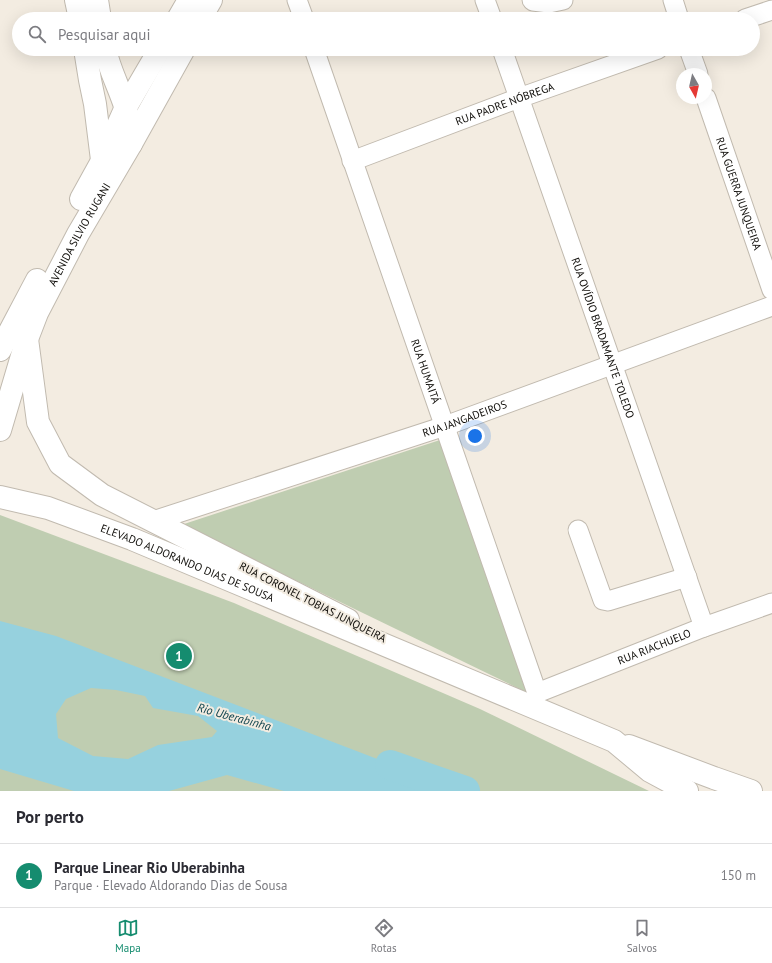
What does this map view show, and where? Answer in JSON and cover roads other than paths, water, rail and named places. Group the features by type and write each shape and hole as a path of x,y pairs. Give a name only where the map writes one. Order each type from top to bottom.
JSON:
{"main road":[{"path":"76,0 79,12"},
{"path":"97,0 99,12"},
{"path":"182,12 189,0"},
{"path":"204,12 211,0"},
{"path":"86,56 95,104 102,161"},
{"path":"106,56 126,107 130,127 131,144"},
{"name":"AVENIDA SILVIO RUGANI","path":"0,350 102,161 126,107 156,56"},
{"name":"AVENIDA SILVIO RUGANI","path":"0,430 27,339 37,313 78,234 180,56"},
{"name":"RUA CORONEL TOBIAS JUNQUEIRA","path":"27,339 38,422 60,464 102,495 459,676 535,700 614,740 650,771 687,791"},
{"name":"ELEVADO ALDORANDO DIAS DE SOUSA","path":"0,497 48,508 132,539 459,676"},
{"path":"614,740 751,791"}],"street":[{"path":"297,0 301,12"},
{"path":"485,0 489,12"},
{"path":"532,0 549,3 563,0"},
{"path":"672,0 676,12"},
{"path":"760,14 772,10"},
{"name":"RUA HUMAITÁ","path":"316,56 445,426 535,700"},
{"name":"RUA OVÍDIO BRADAMANTE TOLEDO","path":"504,56 704,627"},
{"name":"RUA PADRE NÓBREGA","path":"352,161 519,98 638,56"},
{"path":"692,56 696,68"},
{"name":"RUA GUERRA JUNQUEIRA","path":"708,104 772,290"},
{"name":"RUA JANGADEIROS","path":"153,521 445,426 772,306"},
{"path":"578,530 603,600 608,601 687,577"},
{"name":"RUA RIACHUELO","path":"535,700 704,627 772,603"}],"water":[{"path":"0,621 56,636 461,791 284,791 227,775 169,791 74,791 0,769","holes":["91,688 116,690 145,696 153,708 198,716 217,731 212,737 158,745 128,759 93,756 58,738 56,714 66,699"]}],"waterway":[{"name":"Rio Uberabinha","path":"390,765 465,791"}],"place":[{"name":"Parque Linear Rio Uberabinha","path":"179,656"}]}
